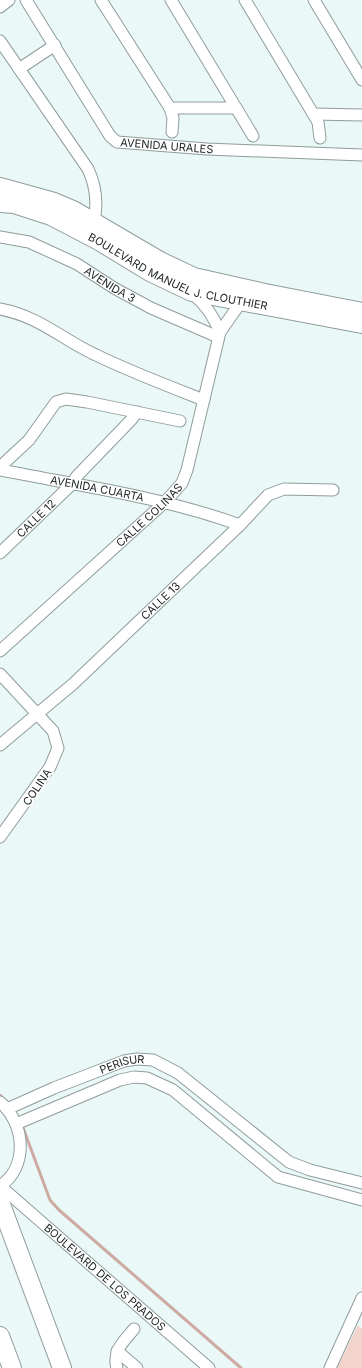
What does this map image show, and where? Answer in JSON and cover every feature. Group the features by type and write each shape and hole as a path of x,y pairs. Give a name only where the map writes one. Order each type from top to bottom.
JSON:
{"main road":[{"name":"BOULEVARD MANUEL J. CLOUTHIER","path":"0,187 54,202 94,221 160,261 194,276 265,293 362,312"},
{"name":"BOULEVARD MANUEL J. CLOUTHIER","path":"2,204 29,208 57,219 99,240 150,272 192,292 362,324"},
{"path":"0,1202 62,1368"},
{"path":"0,1336 12,1368"}],"street":[{"path":"0,7 9,0"},
{"name":"AVENIDA URALES","path":"26,0 110,136 117,142 207,148 362,155"},
{"path":"102,0 170,108 173,118 172,132"},
{"path":"171,0 253,136"},
{"path":"245,0 314,114 318,122 320,138"},
{"path":"314,0 362,80"},
{"name":"BOULEVARD MANUEL J. CLOUTHIER","path":"0,41 88,169 94,183 97,208 94,221"},
{"path":"19,69 55,45"},
{"path":"170,108 236,108"},
{"path":"314,114 362,115"},
{"name":"AVENIDA 3","path":"0,237 29,242 77,264 114,288 150,308 219,335"},
{"path":"192,292 205,305 214,318 219,335"},
{"name":"CALLE COLINAS","path":"0,651 165,502 182,482 187,470 219,335 241,302"},
{"path":"0,309 36,320 94,355 204,400"},
{"path":"0,468 28,440 56,402 61,400 87,402 180,420"},
{"name":"CALLE 12","path":"0,553 72,484 77,476 137,412"},
{"name":"AVENIDA CUARTA","path":"0,468 165,502 204,512 240,526"},
{"name":"CALLE 13","path":"0,745 73,684 240,526 268,495 284,489 333,490"},
{"path":"0,674 38,714"},
{"name":"COLINA","path":"0,837 55,759 58,748 53,731 38,714"},
{"name":"PERISUR","path":"4,1106 124,1061 137,1059 153,1060 178,1073 289,1162 308,1170 362,1183"},
{"name":"PERISUR","path":"16,1124 105,1086 134,1076 147,1078 173,1090 270,1172 278,1177 305,1186 362,1200"},
{"path":"0,1186 13,1175 20,1155 20,1139 16,1124 4,1106"},
{"path":"218,1128 228,1114"},
{"path":"305,1186 308,1170"},
{"name":"BOULEVARD DE LOS PRADOS","path":"0,1186 209,1368"},
{"path":"330,1368 359,1316 362,1298"},
{"path":"117,1368 114,1357 134,1329"},
{"path":"117,1351 137,1368"}],"shaded area":[{"path":"358,1325 362,1329 362,1368 337,1368"}],"waterway":[{"path":"0,1095 8,1103"},
{"path":"22,1125 50,1200 59,1210 241,1368"}]}
